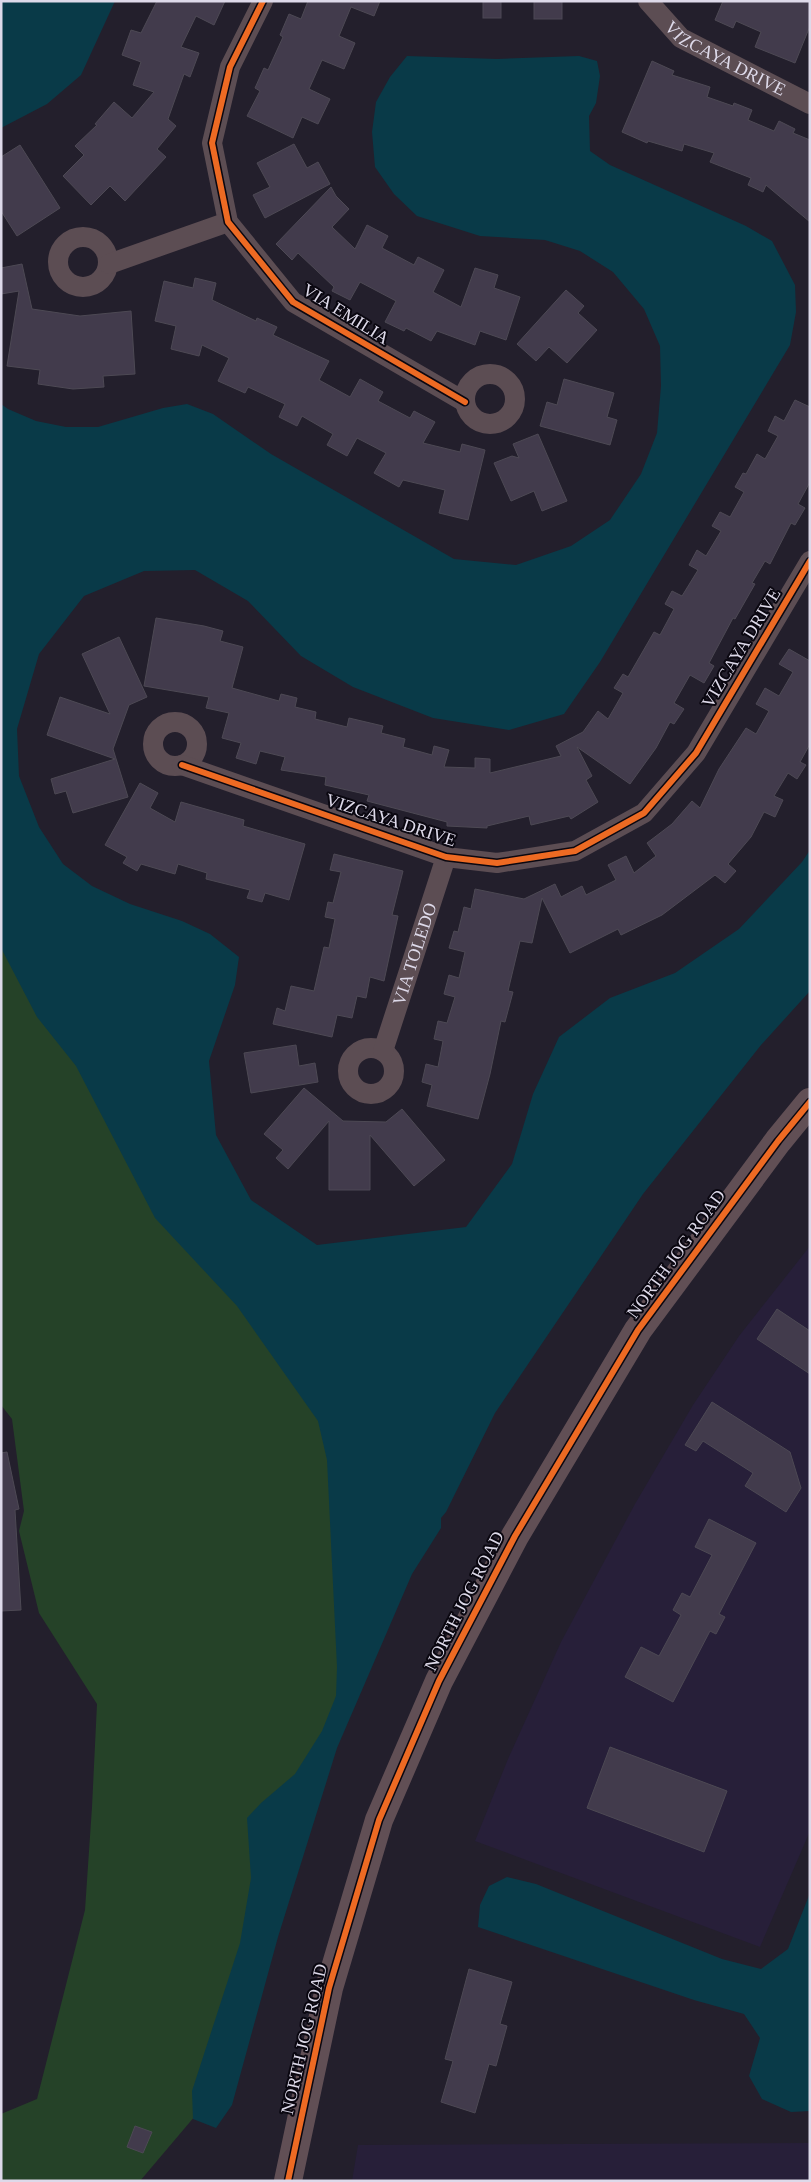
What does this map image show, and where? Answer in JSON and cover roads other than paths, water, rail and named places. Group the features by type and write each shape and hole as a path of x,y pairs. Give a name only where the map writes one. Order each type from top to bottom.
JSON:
{"street":[{"name":"VIA EMILIA","path":"263,1 230,67 212,143 228,222 293,302 465,402"},
{"name":"VIZCAYA DRIVE","path":"648,1 681,38 810,104"},
{"path":"109,264 228,222"},
{"name":"VIZCAYA DRIVE","path":"182,765 446,857 496,863 575,851 644,813 696,753 810,561"},
{"name":"VIA TOLEDO","path":"383,1051 446,857"},
{"name":"NORTH JOG ROAD","path":"288,2181 330,1988 379,1820 439,1681 515,1536 638,1330 778,1141 810,1102"}],"water":[{"path":"1,1 115,1 81,75 47,104 1,128"},
{"path":"407,56 497,59 579,56 597,61 600,76 596,103 589,116 590,151 610,165 746,226 772,241 795,285 796,312 790,345 600,662 564,714 509,730 433,718 353,687 301,656 248,601 195,570 144,571 84,596 39,654 17,729 19,776 39,827 63,864 92,886 130,904 182,921 210,934 239,957 235,985 209,1061 216,1135 251,1200 317,1245 466,1227 512,1164 533,1094 559,1037 610,998 675,973 739,929 802,862 810,850 810,991 761,1045 643,1194 495,1413 446,1512 441,1518 441,1528 412,1574 337,1748 278,1937 232,2105 216,2128 193,2119 192,2091 240,1943 251,1878 247,1818 261,1803 295,1774 322,1731 336,1696 337,1667 327,1460 318,1421 237,1306 155,1218 76,1066 37,1017 1,948 1,404 36,421 66,427 98,427 163,408 187,404 213,414 271,454 454,559 516,565 571,546 610,520 641,474 657,433 661,386 660,346 644,309 613,272 580,251 545,240 480,236 417,216 394,194 375,167 372,132 376,102 390,77"},
{"path":"507,1877 536,1884 722,1959 761,1969 788,1949 810,1893 810,2111 791,2112 762,2099 749,2076 760,2038 744,2014 694,2000 478,1927 480,1905 489,1886"}]}
